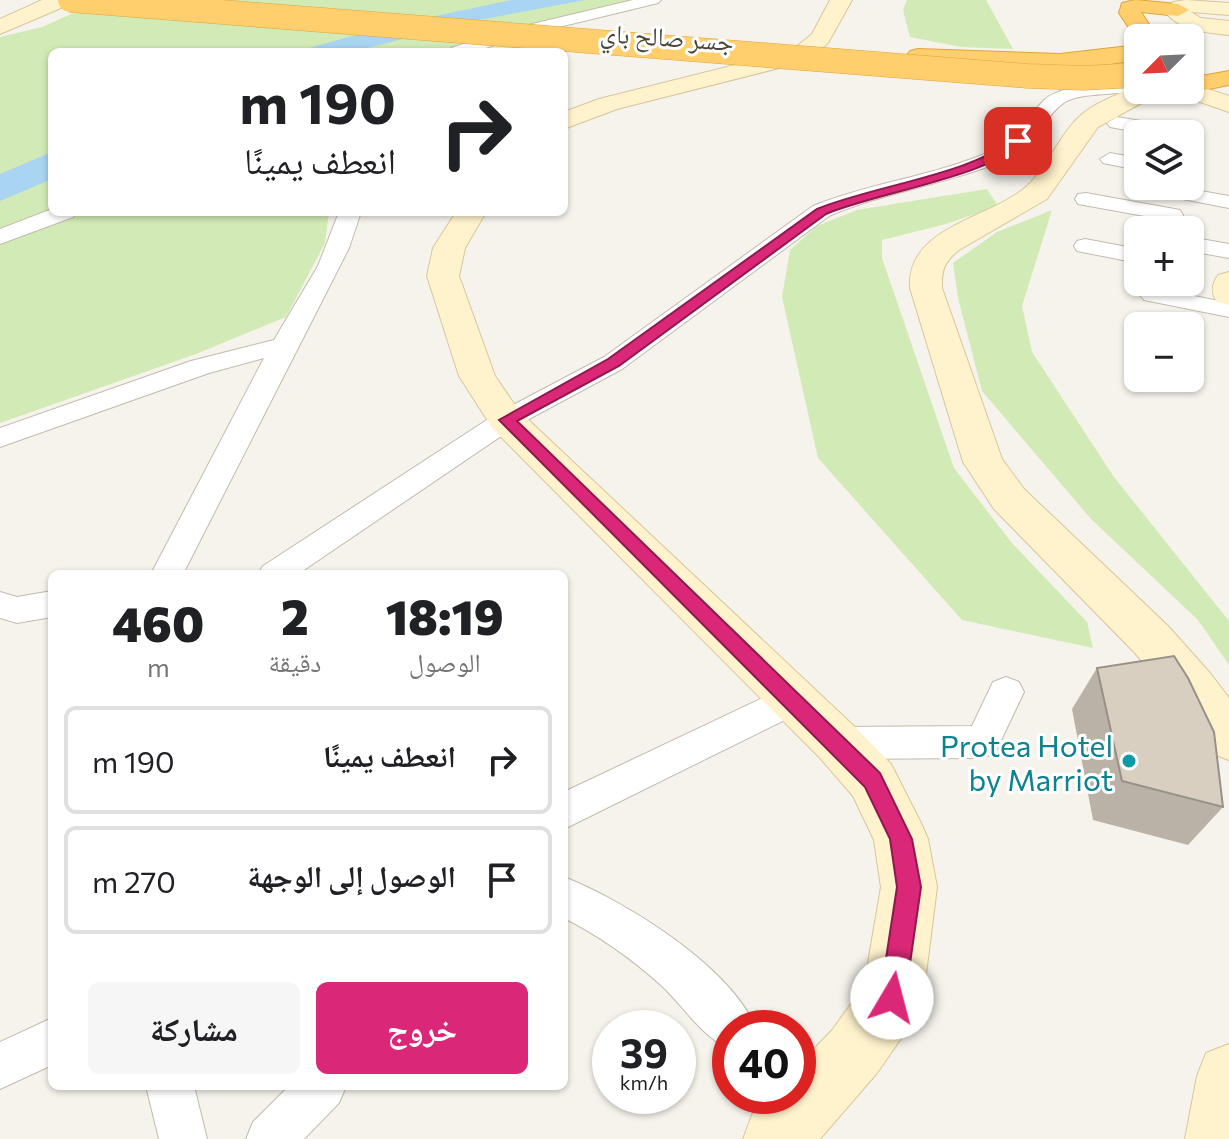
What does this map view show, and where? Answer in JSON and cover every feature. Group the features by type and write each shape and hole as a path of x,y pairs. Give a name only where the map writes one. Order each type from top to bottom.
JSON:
{"highway":[{"path":"70,0 1124,83"},
{"name":"جسر صالح باي","path":"196,0 1055,68 1124,66"},
{"path":"1138,24 1129,11 1133,6 1145,4 1168,24"},
{"path":"1204,51 1229,65"},
{"path":"918,56 1050,59 1124,55"},
{"path":"1204,83 1229,78"}],"street":[{"path":"0,27 60,0"},
{"path":"462,48 653,0"},
{"path":"568,119 608,104 799,56 817,43 830,27 841,0"},
{"path":"1204,37 1228,19"},
{"path":"1204,37 1228,19"},
{"path":"467,48 479,43"},
{"path":"1204,63 1229,104"},
{"path":"280,570 506,420 613,363 821,211 845,201 942,176 1006,152 1037,124 1050,105 1064,95 1124,86"},
{"path":"1124,98 1067,155 1037,193 948,243 932,256 925,274 926,288 983,462 1009,499 1159,648 1193,687 1229,738"},
{"path":"1102,122 1124,125"},
{"path":"1110,159 1124,162"},
{"path":"1204,198 1229,202"},
{"path":"1086,199 1172,216"},
{"path":"0,237 55,216"},
{"path":"162,570 340,245 349,216"},
{"path":"469,216 449,248 443,276 477,376 491,401 506,420 838,743 872,780 901,839 909,887 892,998 855,1051 789,1115"},
{"path":"1085,246 1124,253"},
{"path":"1204,247 1229,251"},
{"path":"1229,282 1229,295"},
{"path":"1157,296 1229,310"},
{"path":"0,438 200,367 284,345"},
{"path":"9,608 48,604"},
{"path":"9,608 48,627"},
{"path":"838,743 982,742 1006,692"},
{"path":"568,809 792,699"},
{"path":"568,899 599,912 643,940 715,1010"},
{"path":"0,1066 48,1043"},
{"path":"1218,1139 1229,1076"},
{"path":"171,1090 183,1139"},
{"path":"270,1139 318,1090"}],"green space":[{"path":"103,0 644,0 466,39 452,48 48,48 48,216 328,216 325,243 286,317 196,354 0,423 0,37 42,27"},
{"path":"907,0 986,0 1013,49 961,47 910,37 903,10"},
{"path":"987,189 998,206 946,224 882,240 882,258 954,468 1011,542 1087,622 1093,648 962,620 818,458 782,297 790,250 817,226 857,210"},
{"path":"1052,210 1022,306 1032,352 1114,477 1229,621 1229,665 1198,620 1091,519 982,391 958,298 953,263 997,232"}],"water":[{"path":"511,0 585,0 463,23 368,48 309,48 384,27"},
{"path":"48,154 48,181 0,201 0,174"}],"building":[{"path":"1174,656 1214,732 1223,807 1122,781 1097,668"}],"place":[{"name":"Protea Hotel by Marriot","path":"1129,761"}],"route":[{"path":"892,998 909,887 901,839 872,780 838,743 506,420 613,363 821,211 845,201 982,163 1006,152 1018,141"}]}
